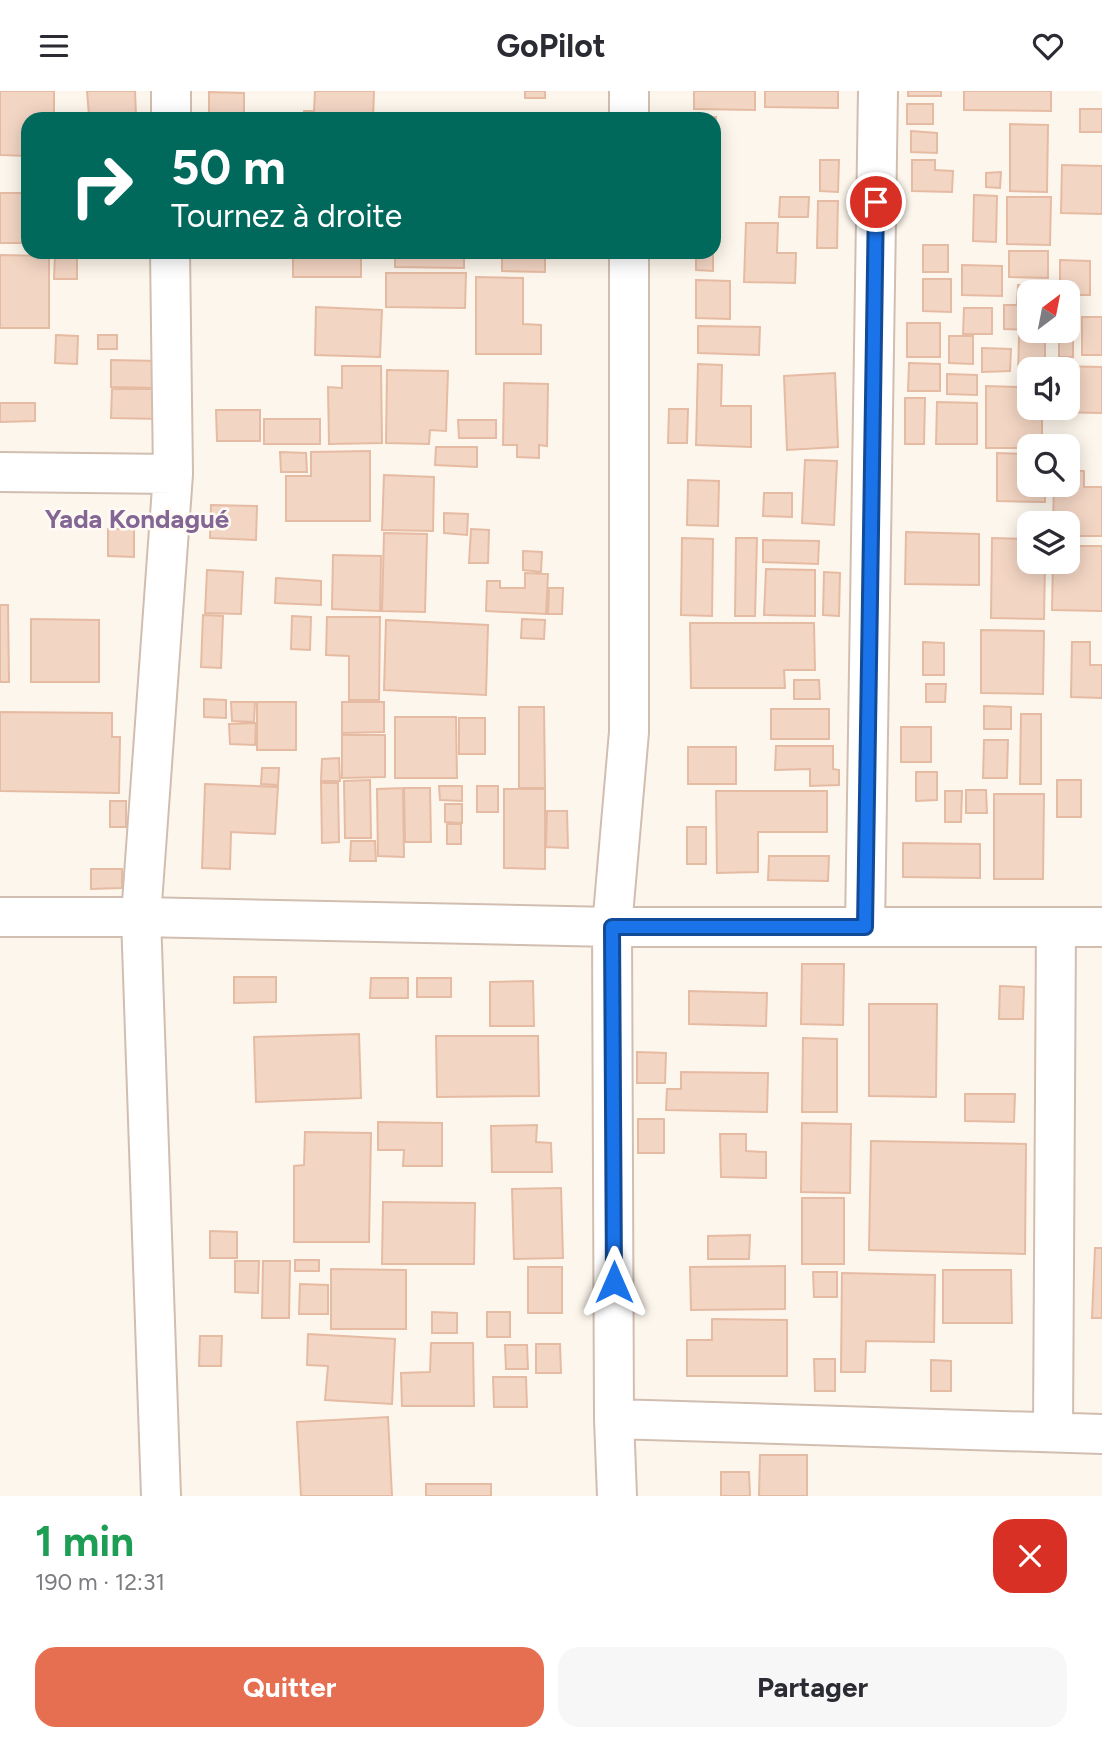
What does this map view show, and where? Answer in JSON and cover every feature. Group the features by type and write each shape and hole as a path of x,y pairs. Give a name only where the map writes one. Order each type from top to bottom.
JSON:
{"street":[{"path":"171,91 171,112"},
{"path":"629,91 629,112"},
{"path":"865,927 877,91"},
{"path":"161,1496 141,917 173,474 170,259"},
{"path":"617,1496 614,1419 612,927 629,732 629,259"},
{"path":"0,472 173,474"},
{"path":"0,916 612,927 1102,927"},
{"path":"1053,1431 1056,927"},
{"path":"614,1419 1102,1434"}],"building":[{"path":"0,91 54,91 54,112 21,112 21,156 0,155"},
{"path":"87,91 135,91 136,112 89,112"},
{"path":"315,91 374,91 373,112 304,112 314,111"},
{"path":"525,91 545,91 545,98 525,98"},
{"path":"694,91 755,91 755,110 694,109"},
{"path":"765,91 838,91 838,108 765,107"},
{"path":"908,91 941,91 941,96 908,96"},
{"path":"964,91 1051,91 1051,111 964,110"},
{"path":"209,92 244,93 244,112 209,112"},
{"path":"907,104 933,104 933,124 907,124"},
{"path":"1080,109 1102,109 1102,132 1080,132"},
{"path":"1010,124 1048,125 1047,192 1010,191"},
{"path":"911,131 937,133 937,153 911,152"},
{"path":"820,160 839,160 838,192 820,191"},
{"path":"912,160 935,160 935,170 953,171 952,192 912,191"},
{"path":"1062,165 1102,166 1102,214 1061,213"},
{"path":"1001,172 1000,188 986,187 986,173"},
{"path":"0,193 21,193 21,243 0,243"},
{"path":"974,195 997,196 996,242 973,241"},
{"path":"780,197 809,197 808,217 779,217"},
{"path":"1007,197 1051,197 1050,245 1007,244"},
{"path":"818,201 838,201 837,248 817,248"},
{"path":"746,223 778,223 777,253 796,253 795,283 744,282"},
{"path":"923,245 948,245 948,272 923,272"},
{"path":"1009,251 1048,251 1048,278 1009,277"},
{"path":"0,255 21,255 21,259 49,259 49,328 0,328"},
{"path":"55,259 77,259 77,279 54,279"},
{"path":"293,259 361,259 361,277 293,277"},
{"path":"395,259 464,259 464,268 395,267"},
{"path":"502,259 545,259 545,272 502,271"},
{"path":"696,259 713,259 713,271 696,270"},
{"path":"1060,260 1090,261 1090,295 1080,295 1080,280 1060,280"},
{"path":"962,265 1002,266 1002,296 962,295"},
{"path":"386,273 466,273 465,308 386,307"},
{"path":"476,277 523,278 523,324 541,325 541,354 476,354"},
{"path":"923,279 951,279 951,312 923,311"},
{"path":"696,280 730,281 730,319 696,318"},
{"path":"1004,305 1017,305 1017,330 1004,329"},
{"path":"316,307 382,310 380,357 315,355"},
{"path":"964,308 992,308 992,334 963,334"},
{"path":"1082,317 1102,317 1102,355 1082,355"},
{"path":"907,323 940,323 940,357 907,357"},
{"path":"698,326 760,327 759,355 698,353"},
{"path":"56,335 78,336 77,364 55,363"},
{"path":"98,335 117,335 117,349 98,349"},
{"path":"949,336 973,336 973,364 949,363"},
{"path":"1019,343 1045,343 1045,357 1018,357"},
{"path":"1059,343 1073,343 1073,357 1059,357"},
{"path":"982,348 1011,349 1010,371 982,372"},
{"path":"111,360 159,361 159,388 111,387"},
{"path":"909,363 940,364 940,391 908,391"},
{"path":"698,364 722,365 721,406 751,406 751,447 696,445"},
{"path":"342,366 381,366 382,443 329,444 328,387 342,388"},
{"path":"1080,367 1102,367 1102,413 1080,413"},
{"path":"387,370 448,371 446,431 430,430 429,444 386,443"},
{"path":"835,373 838,447 787,450 784,376"},
{"path":"947,374 977,375 977,395 947,394"},
{"path":"504,383 548,384 547,446 539,445 539,458 517,457 517,445 503,445"},
{"path":"986,386 1017,387 1017,420 1042,420 1042,434 1017,434 1017,448 986,448"},
{"path":"112,389 159,389 160,419 111,418"},
{"path":"905,398 925,398 924,444 905,444"},
{"path":"937,402 977,403 977,444 936,444"},
{"path":"0,403 35,403 35,421 0,422"},
{"path":"669,409 688,409 687,443 668,443"},
{"path":"216,410 260,410 260,441 217,441"},
{"path":"264,419 320,419 320,444 264,444"},
{"path":"458,420 496,420 496,438 459,438"},
{"path":"436,447 477,447 477,467 435,465"},
{"path":"370,451 370,521 286,521 286,476 311,476 311,452"},
{"path":"280,452 306,453 307,472 281,472"},
{"path":"997,453 1017,454 1017,497 1045,497 1045,502 997,501"},
{"path":"805,460 837,461 834,525 802,523"},
{"path":"1080,471 1084,471 1084,487 1102,487 1102,536 1080,536 1080,511 1053,511 1054,497 1080,497"},
{"path":"384,475 434,477 433,531 382,530"},
{"path":"688,480 719,481 718,526 687,525"},
{"path":"764,493 792,493 792,517 763,516"},
{"path":"211,505 257,506 256,540 210,538"},
{"path":"444,513 468,514 467,535 444,533"},
{"path":"108,529 134,529 134,557 108,556"},
{"path":"471,529 489,530 488,563 469,563"},
{"path":"906,532 979,534 979,585 905,584"},
{"path":"384,533 427,534 425,612 382,611"},
{"path":"682,538 713,539 712,616 681,615"},
{"path":"736,538 757,538 755,616 735,616"},
{"path":"992,538 1017,539 1017,574 1045,574 1044,619 991,618"},
{"path":"763,540 819,541 818,564 763,562"},
{"path":"1080,546 1102,546 1102,611 1052,610 1053,574 1080,574"},
{"path":"523,551 542,552 541,572 523,570"},
{"path":"333,555 381,556 380,611 332,609"},
{"path":"766,569 815,570 815,616 764,615"},
{"path":"207,570 243,572 241,614 205,613"},
{"path":"824,572 840,573 839,616 823,615"},
{"path":"525,573 548,574 546,614 486,611 487,581 500,581 500,588 525,588"},
{"path":"276,578 321,581 321,605 275,603"},
{"path":"549,588 563,588 562,614 548,614"},
{"path":"0,605 8,605 9,682 0,682"},
{"path":"203,615 223,616 221,668 201,667"},
{"path":"292,616 311,617 310,650 291,649"},
{"path":"327,617 380,617 379,700 349,700 349,656 326,655"},
{"path":"31,619 99,620 99,682 31,682"},
{"path":"522,619 545,620 544,639 521,638"},
{"path":"386,620 488,625 486,695 384,690"},
{"path":"690,623 814,623 815,670 784,670 785,688 691,688"},
{"path":"981,630 1044,631 1043,694 981,693"},
{"path":"923,642 944,643 944,675 923,675"},
{"path":"1072,642 1090,642 1090,665 1102,665 1102,698 1071,697"},
{"path":"794,680 819,680 820,699 794,699"},
{"path":"926,684 946,684 945,702 926,702"},
{"path":"204,699 226,700 226,718 204,717"},
{"path":"231,702 255,702 254,722 232,721"},
{"path":"257,702 296,702 296,750 257,750"},
{"path":"342,702 384,702 384,732 342,733"},
{"path":"984,706 1011,707 1011,729 984,729"},
{"path":"519,707 544,707 545,788 519,788"},
{"path":"771,709 829,709 829,739 771,739"},
{"path":"0,712 112,713 112,737 120,737 119,793 0,791"},
{"path":"1021,714 1041,714 1041,784 1020,784"},
{"path":"395,717 456,717 457,778 395,778"},
{"path":"459,718 485,718 485,754 459,754"},
{"path":"256,723 255,745 230,744 229,724"},
{"path":"901,727 931,727 931,762 901,762"},
{"path":"342,735 385,735 385,777 342,778"},
{"path":"984,740 1008,740 1007,778 983,778"},
{"path":"776,746 833,746 833,769 839,770 839,785 810,786 810,769 775,770"},
{"path":"688,747 736,747 736,784 688,784"},
{"path":"339,758 340,781 321,781 322,759"},
{"path":"262,768 279,768 278,785 261,784"},
{"path":"916,772 937,772 937,800 916,801"},
{"path":"370,780 371,838 345,838 344,781"},
{"path":"1057,780 1081,780 1081,817 1057,817"},
{"path":"321,783 338,783 339,842 322,843"},
{"path":"205,784 278,787 275,834 231,832 230,869 202,868"},
{"path":"439,786 462,786 462,801 440,800"},
{"path":"477,786 498,786 498,812 477,812"},
{"path":"403,788 404,857 378,856 377,789"},
{"path":"404,788 430,788 431,842 405,842"},
{"path":"504,789 545,789 545,869 504,868"},
{"path":"966,790 986,790 987,813 966,813"},
{"path":"716,791 827,791 827,832 758,832 758,872 717,873"},
{"path":"945,791 962,791 961,822 945,822"},
{"path":"994,794 1044,794 1043,879 994,879"},
{"path":"110,801 126,801 126,827 110,827"},
{"path":"445,804 462,804 462,823 445,822"},
{"path":"547,811 567,811 568,848 546,847"},
{"path":"447,824 461,824 461,844 447,844"},
{"path":"687,827 706,827 706,864 687,864"},
{"path":"351,841 375,841 376,861 350,861"},
{"path":"903,843 980,844 980,878 903,877"},
{"path":"769,856 829,856 828,881 768,880"},
{"path":"91,869 122,869 122,888 91,889"},
{"path":"802,964 844,964 843,1025 801,1024"},
{"path":"234,977 276,977 276,1002 234,1003"},
{"path":"371,978 408,978 408,998 370,998"},
{"path":"417,978 451,978 451,997 417,997"},
{"path":"533,981 534,1026 490,1026 490,982"},
{"path":"1000,986 1024,987 1023,1019 999,1019"},
{"path":"689,991 767,993 766,1026 689,1024"},
{"path":"869,1004 937,1004 936,1097 869,1096"},
{"path":"359,1034 361,1098 256,1102 254,1037"},
{"path":"436,1036 538,1036 539,1096 437,1097"},
{"path":"803,1038 837,1039 837,1112 802,1112"},
{"path":"637,1052 666,1053 665,1083 637,1083"},
{"path":"681,1072 768,1073 767,1112 666,1110 667,1089 681,1089"},
{"path":"965,1094 1015,1094 1014,1122 965,1121"},
{"path":"638,1119 664,1119 664,1153 638,1153"},
{"path":"378,1122 442,1123 442,1166 403,1166 404,1150 378,1150"},
{"path":"802,1123 851,1124 850,1193 801,1192"},
{"path":"537,1125 536,1142 551,1143 552,1172 492,1172 491,1126"},
{"path":"305,1132 371,1133 369,1242 294,1242 294,1166 304,1165"},
{"path":"720,1134 746,1134 746,1151 766,1152 766,1178 721,1177"},
{"path":"871,1141 1026,1144 1025,1254 869,1250"},
{"path":"561,1188 563,1258 514,1259 512,1189"},
{"path":"802,1198 844,1198 844,1264 802,1264"},
{"path":"383,1202 475,1203 474,1264 382,1264"},
{"path":"210,1231 237,1232 237,1258 210,1258"},
{"path":"750,1235 749,1259 708,1259 708,1236"},
{"path":"1095,1248 1102,1248 1102,1318 1092,1318"},
{"path":"295,1260 319,1260 319,1271 295,1271"},
{"path":"235,1261 259,1261 258,1293 235,1292"},
{"path":"263,1261 290,1261 289,1318 262,1318"},
{"path":"785,1266 785,1309 691,1310 690,1267"},
{"path":"528,1267 562,1267 562,1313 528,1313"},
{"path":"331,1269 406,1270 406,1329 331,1329"},
{"path":"943,1270 1011,1270 1012,1323 943,1323"},
{"path":"813,1272 837,1272 837,1297 814,1297"},
{"path":"842,1273 935,1275 934,1342 866,1341 865,1372 841,1372"},
{"path":"300,1284 328,1285 328,1314 299,1314"},
{"path":"432,1312 457,1313 457,1333 432,1333"},
{"path":"487,1312 510,1312 510,1337 487,1337"},
{"path":"712,1319 787,1320 787,1376 687,1376 687,1340 712,1340"},
{"path":"308,1334 395,1339 392,1404 325,1400 328,1366 307,1365"},
{"path":"200,1336 222,1336 221,1366 199,1366"},
{"path":"431,1343 473,1343 474,1406 402,1406 401,1373 430,1372"},
{"path":"536,1344 560,1344 561,1373 536,1373"},
{"path":"505,1345 527,1345 528,1369 506,1369"},
{"path":"814,1359 835,1359 835,1391 815,1391"},
{"path":"931,1360 951,1361 951,1391 931,1391"},
{"path":"493,1377 526,1377 527,1407 494,1407"},
{"path":"388,1417 392,1496 301,1496 297,1422"},
{"path":"760,1455 807,1455 807,1496 759,1496"},
{"path":"721,1472 749,1472 750,1496 721,1496"},
{"path":"426,1484 491,1484 491,1496 426,1496"}],"district":[{"name":"Yada Kondagué","path":"137,519"}],"route":[{"path":"614,1282 612,927 865,927 876,202"}]}
